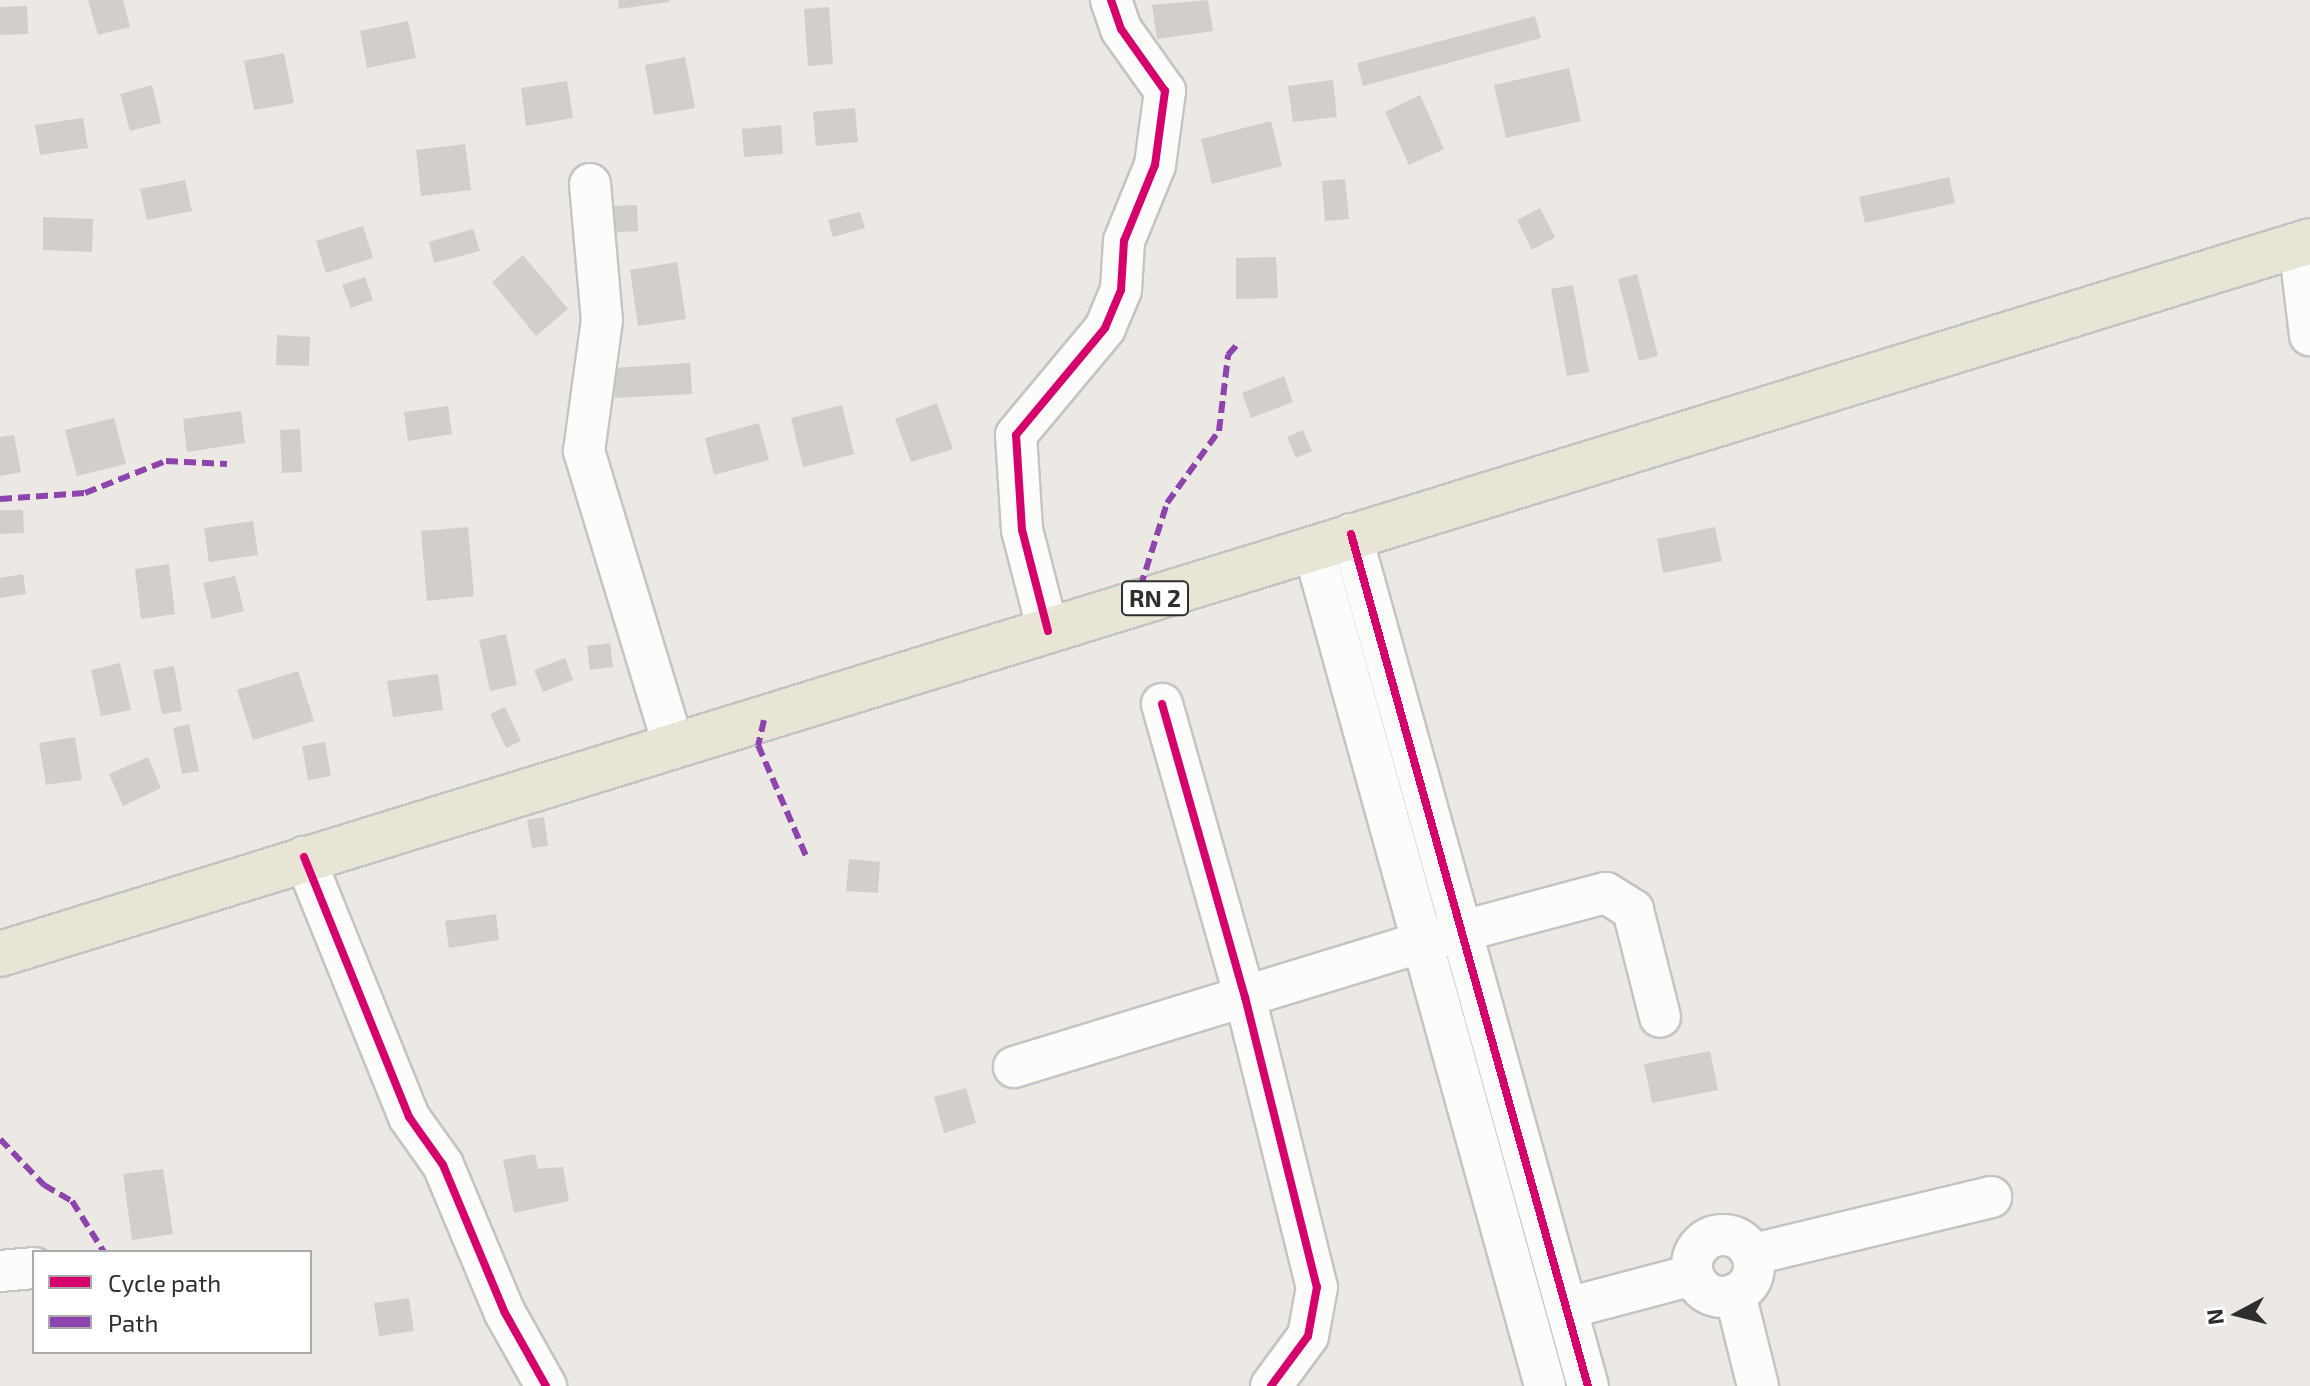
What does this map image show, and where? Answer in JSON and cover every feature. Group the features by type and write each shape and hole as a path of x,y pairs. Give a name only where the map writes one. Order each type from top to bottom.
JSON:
{"main road":[{"name":"RN 2","path":"0,954 304,857 674,747 1332,541 2304,243"}],"street":[{"path":"1048,631 1022,530 1016,435 1105,328 1121,290 1124,241 1155,165 1165,91 1121,29 1111,0"},
{"path":"590,184 602,320 584,451 674,747"},
{"path":"2304,243 2310,335"},
{"path":"1332,541 1444,936 1568,1308 1588,1386"},
{"path":"1162,704 1245,997 1317,1287 1308,1336 1271,1386"},
{"path":"304,857 409,1117 443,1165 505,1313 546,1386"},
{"path":"1014,1067 1444,936 1616,896 1633,910 1660,1017"},
{"path":"1444,936 1545,1386"},
{"path":"1754,1254 1991,1197"},
{"path":"1693,1275 1697,1246 1715,1235 1734,1237 1754,1254"},
{"path":"1693,1275 1715,1296 1735,1294 1750,1280 1754,1254"},
{"path":"0,1271 32,1268"},
{"path":"1568,1308 1693,1275"},
{"path":"1735,1294 1758,1386"}],"building":[{"path":"88,0 123,0 130,27 98,35"},
{"path":"618,0 669,0 669,2 619,9"},
{"path":"1208,0 1213,31 1157,39 1152,5"},
{"path":"27,6 28,34 0,35 0,7"},
{"path":"829,7 833,64 808,66 804,9"},
{"path":"1535,16 1541,38 1363,86 1357,63"},
{"path":"408,21 416,58 367,68 360,31"},
{"path":"284,53 294,103 254,110 244,61"},
{"path":"685,57 695,108 654,115 645,65"},
{"path":"1569,68 1581,121 1506,138 1494,85"},
{"path":"1333,80 1337,117 1293,122 1288,86"},
{"path":"567,81 573,118 526,126 521,88"},
{"path":"152,85 161,123 130,131 120,94"},
{"path":"1420,95 1444,149 1409,165 1385,112"},
{"path":"855,108 858,142 816,146 813,112"},
{"path":"83,118 88,148 40,155 35,125"},
{"path":"1271,121 1282,166 1212,184 1201,139"},
{"path":"781,125 783,154 744,157 742,129"},
{"path":"465,144 471,190 421,196 416,150"},
{"path":"1949,177 1955,203 1865,223 1859,197"},
{"path":"1345,179 1349,219 1325,221 1322,181"},
{"path":"185,180 192,211 147,220 140,189"},
{"path":"637,205 638,231 609,233 608,206"},
{"path":"1540,208 1555,237 1532,250 1517,220"},
{"path":"860,212 865,228 833,237 828,220"},
{"path":"43,217 93,219 92,252 43,250"},
{"path":"363,226 373,258 326,273 316,241"},
{"path":"473,229 480,251 434,263 429,242"},
{"path":"523,255 568,309 536,336 492,282"},
{"path":"1276,257 1278,298 1236,299 1236,258"},
{"path":"677,262 686,319 638,326 630,270"},
{"path":"1637,274 1658,356 1639,361 1618,279"},
{"path":"365,277 373,300 351,308 342,285"},
{"path":"1573,285 1589,372 1567,376 1551,289"},
{"path":"277,335 310,337 309,366 276,365"},
{"path":"690,363 692,394 615,398 613,368"},
{"path":"1284,376 1293,402 1251,418 1242,393"},
{"path":"937,403 953,449 911,462 895,419"},
{"path":"842,405 854,454 803,467 791,418"},
{"path":"448,406 452,434 408,441 404,412"},
{"path":"241,411 245,443 187,452 183,419"},
{"path":"114,418 126,464 77,476 65,430"},
{"path":"759,423 769,460 714,475 705,438"},
{"path":"300,429 302,472 282,473 280,430"},
{"path":"1303,430 1312,451 1296,458 1287,437"},
{"path":"14,435 21,472 0,476 0,437"},
{"path":"0,510 23,510 24,533 0,534"},
{"path":"253,521 258,555 209,562 204,528"},
{"path":"468,527 474,596 427,601 421,531"},
{"path":"1715,527 1722,561 1663,573 1657,539"},
{"path":"169,564 175,614 141,619 135,569"},
{"path":"23,574 26,594 0,598 0,578"},
{"path":"235,576 244,611 212,619 203,583"},
{"path":"506,634 517,685 490,691 479,640"},
{"path":"610,643 613,667 590,670 587,646"},
{"path":"565,658 573,680 543,692 534,670"},
{"path":"120,663 131,710 101,716 91,670"},
{"path":"174,666 182,711 162,714 153,670"},
{"path":"298,671 314,721 253,740 237,690"},
{"path":"438,674 443,710 393,717 387,681"},
{"path":"505,707 521,741 506,748 490,714"},
{"path":"189,724 199,771 182,774 173,728"},
{"path":"75,737 82,780 46,785 39,743"},
{"path":"325,742 331,776 308,780 302,746"},
{"path":"148,757 161,788 123,806 109,774"},
{"path":"544,817 548,846 532,848 527,820"},
{"path":"849,859 880,862 878,893 846,891"},
{"path":"496,914 499,940 449,948 445,921"},
{"path":"1710,1051 1718,1090 1652,1103 1644,1064"},
{"path":"966,1088 976,1123 944,1133 934,1097"},
{"path":"535,1154 538,1169 563,1167 569,1201 514,1213 503,1160"},
{"path":"163,1169 173,1234 132,1240 123,1174"},
{"path":"409,1298 414,1331 379,1336 374,1303"}],"marked path":[{"path":"1135,604 1167,503 1219,431 1228,355 1240,341"},
{"path":"0,499 85,493 166,461 227,464"},
{"path":"764,720 758,745 806,856"},
{"path":"0,1139 44,1185 72,1201 103,1250"}],"cycle path":[{"path":"1048,631 1022,530 1016,435 1105,328 1121,290 1124,241 1155,165 1165,91 1121,29 1111,0"},
{"path":"1351,534 1588,1386"},
{"path":"1162,704 1245,997 1317,1287 1308,1336 1271,1386"},
{"path":"304,857 409,1117 443,1165 505,1313 546,1386"}]}
